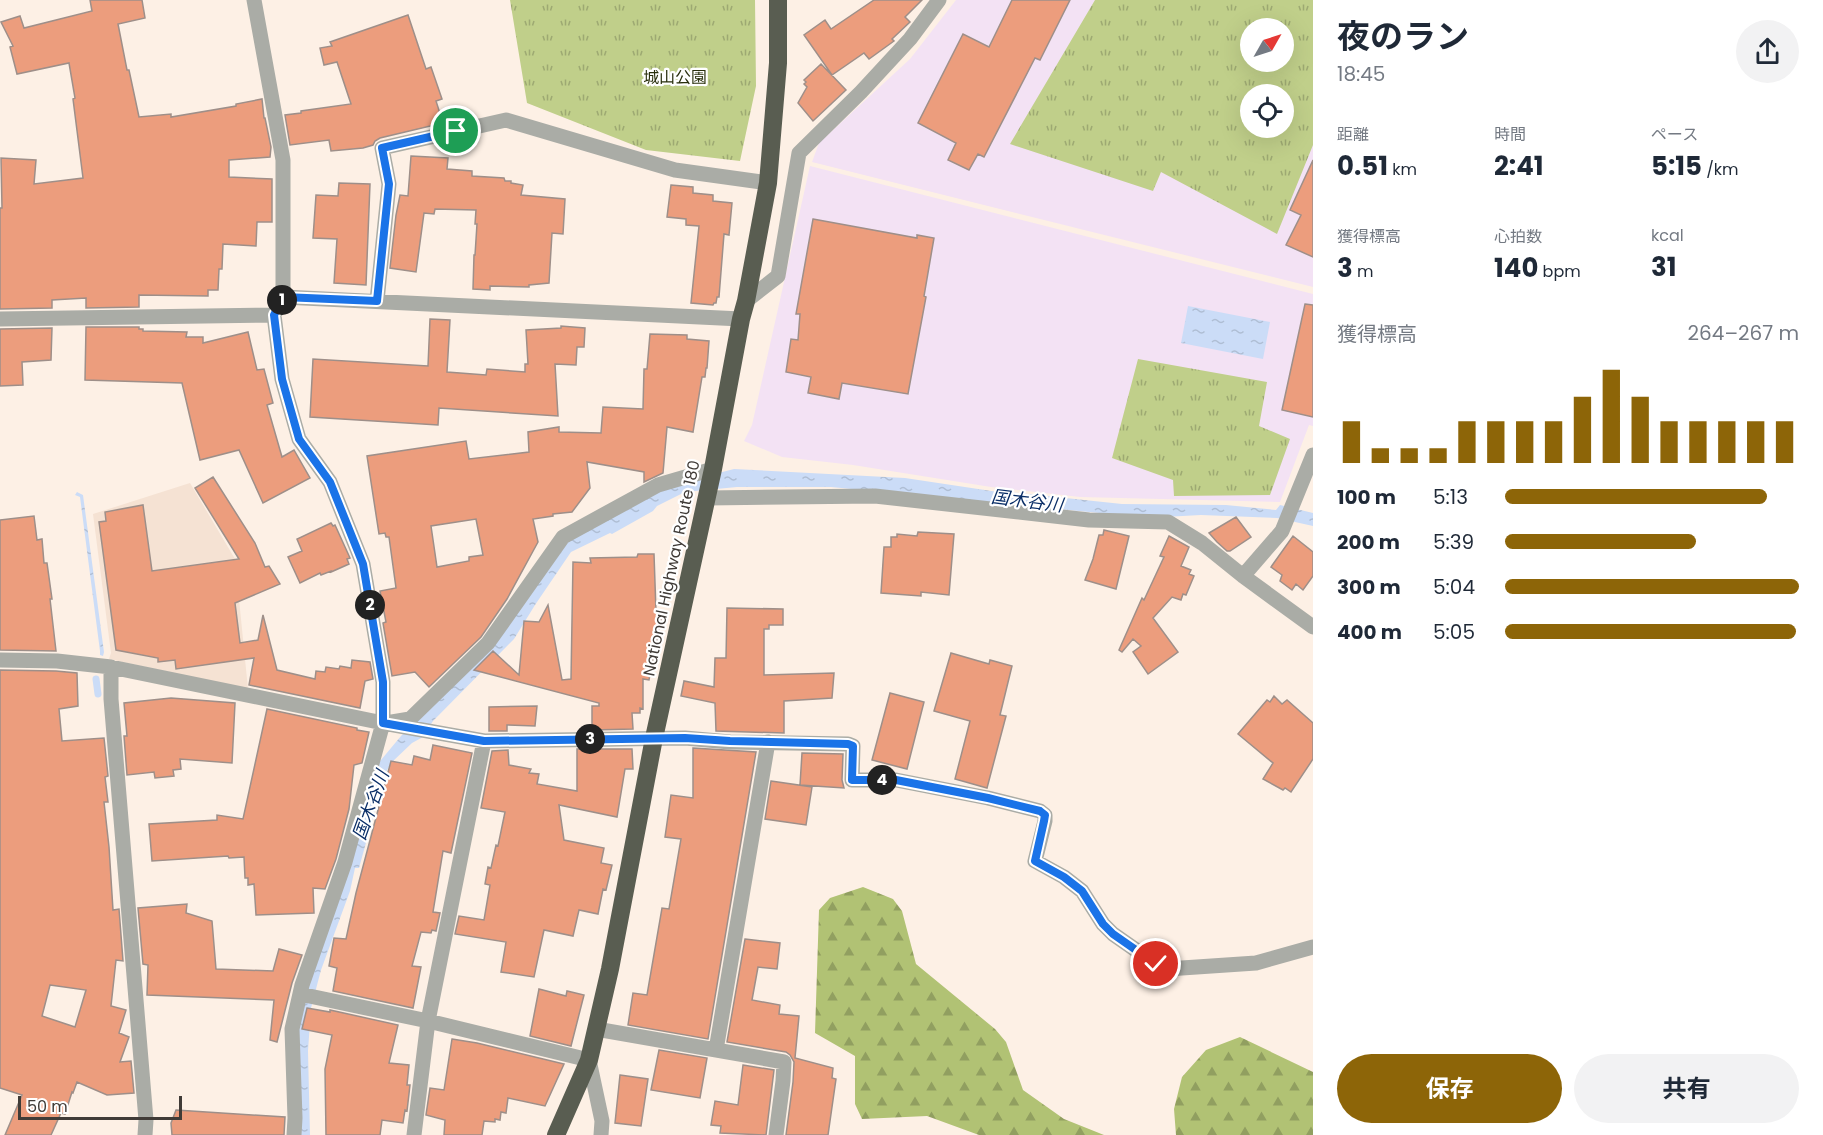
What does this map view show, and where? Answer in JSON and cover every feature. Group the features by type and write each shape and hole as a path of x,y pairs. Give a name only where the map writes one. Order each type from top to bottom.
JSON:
{"highway":[{"name":"National Highway Route 180","path":"556,1135 589,1060 610,969 654,738 713,469 768,183 778,63 778,0"}],"street":[{"path":"254,0 282,160 283,297 274,315 282,379 299,439 330,482 363,564 383,682 383,723 345,862 300,993 292,1029 294,1135"},
{"path":"283,297 744,310 778,276 799,153 861,92 910,39 939,0"},
{"path":"377,301 389,184 382,148 506,120 675,170 768,183"},
{"path":"0,319 274,315"},
{"path":"1243,576 1282,531 1313,455"},
{"path":"383,723 410,719 488,643 563,537 658,485 713,469"},
{"path":"707,498 875,496 1089,520 1168,522 1202,543 1313,627"},
{"path":"0,660 57,661 111,667 383,723 484,741 685,738 848,744 853,746 852,780 896,780 1040,811 1045,815 1035,861 1064,877 1082,891 1103,924 1113,934 1167,969 1256,963 1313,947"},
{"path":"111,667 111,699 145,1108 145,1135"},
{"path":"414,1135 428,1021 484,741"},
{"path":"716,1050 768,742"},
{"path":"300,993 589,1060 602,1121 601,1135"},
{"path":"596,1029 783,1062 783,1081 776,1135"}],"shaded area":[{"path":"956,0 1313,0 1313,287 812,162 819,143 910,59"},
{"path":"810,166 1313,294 1313,426 1309,425 1280,502 1080,497 991,487 853,465 782,457 744,441 752,425"},
{"path":"190,483 235,559 248,689 109,659 111,653 93,514"}],"green space":[{"name":"城山公園","path":"510,0 755,0 756,86 740,161 646,150 527,103"},
{"path":"1095,0 1313,0 1313,145 1277,234 1161,172 1153,191 1010,144"},
{"path":"1138,359 1267,382 1259,426 1290,439 1270,495 1174,496 1173,480 1112,458"},
{"path":"863,887 893,899 902,911 916,964 995,1029 1006,1042 1023,1090 1064,1119 1104,1135 979,1135 927,1116 862,1119 855,1104 855,1056 815,1033 819,910 830,898"},
{"path":"1240,1037 1313,1072 1313,1135 1176,1135 1174,1109 1182,1077 1206,1050"}],"water":[{"path":"1188,306 1270,322 1263,359 1181,343"},
{"name":"国木谷川","path":"734,469 905,478 998,492 1122,504 1226,505 1276,510 1280,505 1313,513 1313,526 1277,518 1120,515 831,487 737,487 685,492 657,506 653,511 612,534 571,552 514,639 433,721 423,737 412,743 391,763 385,774 359,868 355,868 350,891 321,970 311,1008 308,1051 310,1135 297,1135 295,1029 376,766 423,714 563,542 672,485"},
{"path":"77,492 83,495 103,656 100,655 80,497 75,495"}],"building":[{"path":"90,0 142,0 145,18 118,24 139,117 171,114 171,117 236,106 236,104 262,99 271,147 270,157 229,160 229,177 272,179 272,222 257,222 256,246 223,244 218,290 208,290 208,296 139,295 139,307 86,308 86,298 52,300 52,308 0,309 1,158 36,160 34,184 83,178 69,63 17,74 10,47 13,46 1,22 20,16 24,28 92,11"},
{"path":"874,0 922,0 905,17 910,22 892,39 894,41 869,59 864,53 832,75 804,35 825,20 831,29"},
{"path":"1012,0 1070,0 1040,60 1035,58 984,157 978,154 969,170 948,160 956,143 918,123 963,34 989,47"},
{"path":"408,15 426,69 431,67 442,99 436,101 443,123 380,138 373,145 363,148 331,151 329,140 290,145 285,115 351,104 337,62 324,65 320,48 332,46 330,42"},
{"path":"821,64 846,90 813,121 798,103 807,87 804,80"},
{"path":"411,156 448,158 447,169 472,171 472,176 504,178 505,181 523,185 521,195 565,199 563,234 552,233 549,283 529,285 529,287 490,286 490,290 473,289 476,210 435,209 434,214 424,213 416,272 390,268 400,195 408,196"},
{"path":"1313,160 1313,257 1286,245 1301,215 1290,210"},
{"path":"339,183 370,184 366,285 334,283 337,239 313,238 316,195 338,196"},
{"path":"671,185 693,187 693,193 713,195 713,201 732,203 729,235 724,234 719,297 713,305 691,303 699,226 686,225 686,219 667,217"},
{"path":"813,219 917,238 917,235 934,238 924,296 926,297 908,394 842,383 839,399 808,393 811,377 786,372 791,339 798,340 800,314 796,314"},
{"path":"1305,304 1313,305 1313,417 1282,410"},
{"path":"430,319 450,320 447,372 486,375 487,369 525,372 525,364 528,364 526,330 561,328 561,326 585,328 584,347 577,347 576,365 555,364 558,416 439,408 438,425 310,417 313,359 428,366"},
{"path":"86,327 139,327 143,331 187,332 186,337 203,337 203,343 248,332 257,370 264,369 273,403 267,405 282,457 294,450 310,478 263,503 239,450 200,460 182,383 85,380"},
{"path":"52,328 51,360 22,362 23,385 0,386 0,329"},
{"path":"650,334 687,335 687,339 709,341 707,368 705,377 702,377 693,432 667,427 663,473 644,482 644,472 587,462 590,488 572,512 533,519 538,542 507,599 481,637 429,687 415,672 392,676 380,591 396,588 389,537 386,537 385,533 379,534 367,456 466,441 469,459 529,452 528,432 559,427 559,432 601,433 603,407 643,409 644,369 647,369","holes":["476,519 483,555 469,557 469,561 437,567 431,526"]},
{"path":"213,477 255,543 265,567 269,566 280,584 235,603 240,643 258,640 263,615 277,670 315,679 316,671 325,672 326,667 351,668 352,660 370,662 373,679 365,681 360,708 249,685 254,658 176,669 175,660 158,662 158,658 116,650 99,522 106,521 105,512 143,505 152,571 239,559 195,488"},
{"path":"34,516 37,540 42,539 44,563 47,563 56,651 0,650 0,520"},
{"path":"1236,517 1251,537 1227,551 1209,533"},
{"path":"331,523 335,525 350,558 347,559 349,564 331,572 321,575 320,573 300,583 288,557 302,551 297,539"},
{"path":"1104,530 1129,536 1116,589 1085,580 1099,535 1103,535"},
{"path":"918,532 954,534 949,595 921,592 921,596 881,593 884,547 891,547 891,537 897,537 897,534 917,536"},
{"path":"1169,536 1189,547 1181,566 1191,570 1189,574 1194,576 1186,595 1183,594 1181,600 1172,597 1153,618 1178,652 1148,674 1133,652 1141,646 1133,639 1122,652 1119,650 1142,598 1144,600 1164,557 1160,556"},
{"path":"1293,536 1313,552 1313,576 1303,590 1296,584 1292,590 1280,581 1282,575 1271,567"},
{"path":"638,554 654,554 656,612 662,614 649,680 643,679 643,709 640,708 640,713 632,713 633,729 592,730 592,706 599,706 599,703 474,670 493,651 519,675 524,621 539,622 548,605 562,680 571,679 573,562 591,563 590,558 637,557"},
{"path":"727,608 783,609 783,625 769,625 769,629 764,629 764,675 834,673 832,698 784,701 784,733 716,731 715,703 681,696 684,681 714,687 715,658 726,658"},
{"path":"951,653 989,664 990,660 1012,666 1000,715 1006,716 987,788 955,779 970,721 934,711"},
{"path":"0,670 77,673 78,706 59,709 62,741 104,738 108,802 104,802 113,910 119,909 123,961 116,960 111,1006 126,1010 119,1033 129,1037 120,1062 131,1061 134,1093 107,1095 77,1082 65,1114 61,1113 51,1135 5,1135 22,1095 0,1088","holes":["50,985 86,990 75,1027 42,1016"]},
{"path":"890,693 924,702 907,769 872,760"},
{"path":"1274,696 1282,704 1287,700 1313,723 1313,759 1291,792 1263,779 1273,763 1238,734 1267,700 1270,702"},
{"path":"171,698 235,703 232,763 180,759 181,769 173,770 174,776 155,778 154,772 127,775 124,703"},
{"path":"537,706 535,726 507,725 507,731 489,731 489,707"},
{"path":"267,709 369,732 362,763 354,765 349,809 336,859 325,889 313,888 314,913 256,915 254,884 248,885 248,878 245,878 244,857 152,861 149,824 217,820 217,815 243,819"},
{"path":"433,745 472,753 451,853 443,851 433,912 440,913 436,931 421,932 412,966 421,967 413,1008 333,991 337,968 329,966 334,938 346,939 391,761 412,765 414,756 430,760"},
{"path":"693,748 756,752 708,1039 628,1025 633,993 647,995 662,908 669,909 681,839 665,837 671,795 693,798"},
{"path":"577,749 632,749 633,769 625,769 617,817 559,805 564,840 604,848 601,863 612,865 606,890 603,889 598,914 579,910 573,936 544,930 534,977 501,972 506,942 455,934 459,916 484,920 490,885 485,884 488,867 491,868 496,845 498,846 505,812 481,808 492,751 508,750 509,765 531,769 529,773 539,774 537,784 577,791"},
{"path":"802,753 843,754 844,788 800,785"},
{"path":"771,781 812,787 806,825 765,819"},
{"path":"187,904 186,913 212,921 216,969 273,971 279,949 302,955 292,983 277,1042 270,1040 274,1000 147,995 148,965 143,964 138,908"},
{"path":"745,939 780,943 777,969 758,967 752,1000 780,1005 779,1014 799,1016 795,1058 833,1068 832,1078 836,1079 828,1135 786,1135 794,1062 790,1055 786,1052 727,1042"},
{"path":"539,989 566,996 567,991 584,995 571,1046 530,1036"},
{"path":"307,1008 330,1012 330,1010 398,1025 389,1063 409,1065 407,1085 410,1085 403,1123 382,1120 380,1135 326,1135 325,1069 332,1035 302,1029"},
{"path":"452,1039 564,1064 545,1106 508,1098 506,1113 501,1112 500,1120 495,1119 495,1122 484,1121 482,1135 444,1135 445,1120 426,1115 430,1088 444,1090"},
{"path":"659,1050 707,1058 700,1098 651,1090"},
{"path":"743,1065 774,1070 766,1135 720,1133 721,1126 711,1125 715,1101 738,1105"},
{"path":"620,1075 648,1079 641,1126 615,1123"},
{"path":"176,1110 285,1117 284,1135 172,1135 171,1123"}],"waterway":[{"path":"96,679 98,694"}],"route":[{"path":"456,131 382,148 389,184 377,301 283,297 274,315 282,379 299,439 330,482 363,564 383,682 383,723 484,741 685,738 848,744 853,746 852,780 896,780 1040,811 1045,815 1035,861 1064,877 1082,891 1103,924 1113,934 1156,964"}]}
